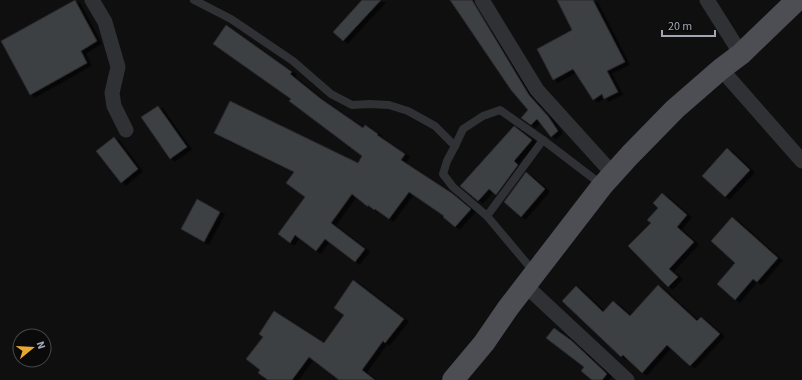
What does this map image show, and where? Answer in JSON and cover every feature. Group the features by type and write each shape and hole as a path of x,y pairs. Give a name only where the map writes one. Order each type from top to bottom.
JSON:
{"main road":[{"path":"453,380 484,343 530,278 607,180 676,109 721,69 741,54 797,0"}],"street":[{"path":"92,0 105,22 118,67 112,93 114,106 126,130"},
{"path":"482,0 537,90 607,180"},
{"path":"707,0 741,54"},
{"path":"721,69 802,161"},
{"path":"530,278 627,380"}],"lane":[{"path":"194,0 231,20 293,61 332,94 352,106 369,104 389,105 408,111 435,126 455,146"},
{"path":"530,278 487,216 453,187 443,174 447,161 463,129 483,116 500,110 543,140 607,180"},
{"path":"487,216 543,140"}],"building":[{"path":"75,0 97,41 81,51 87,63 30,95 1,41"},
{"path":"362,0 381,0 343,41 333,32"},
{"path":"450,0 472,0 529,95 548,116 558,131 551,137 537,119 531,125 521,118 528,110 511,90"},
{"path":"557,0 593,0 625,62 607,71 618,92 604,99 602,94 593,100 573,69 553,80 537,49 572,30"},
{"path":"226,25 292,72 290,74 321,99 363,128 365,125 405,154 401,160 453,194 471,209 455,227 443,217 444,216 409,192 389,219 368,205 368,207 352,194 331,223 365,249 355,262 325,239 316,251 295,235 290,243 278,234 305,197 286,183 294,172 214,133 230,101 358,163 362,156 289,101 291,99 213,44"},
{"path":"158,106 187,147 170,159 141,117"},
{"path":"514,126 532,140 514,161 518,165 496,195 489,189 478,201 460,186"},
{"path":"114,137 138,169 121,183 96,151"},
{"path":"727,148 750,170 725,197 702,176"},
{"path":"526,172 545,189 521,217 504,202"},
{"path":"662,193 687,215 677,227 694,242 669,269 678,277 668,287 628,246 651,223 647,220 658,208 653,203"},
{"path":"197,199 220,212 204,242 181,229"},
{"path":"732,217 778,258 757,282 753,279 735,300 717,284 735,263 711,241"},
{"path":"353,280 404,319 385,343 383,341 362,370 375,380 339,380 309,357 292,380 268,380 258,373 260,370 246,359 263,337 259,334 274,311 324,343 344,315 334,308"},
{"path":"658,285 697,321 701,317 720,334 690,366 667,345 642,373 623,355 621,357 562,301 576,286 603,312 613,301 630,316"},
{"path":"554,328 572,341 607,374 602,380 592,380 581,371 584,367 546,338"}]}
